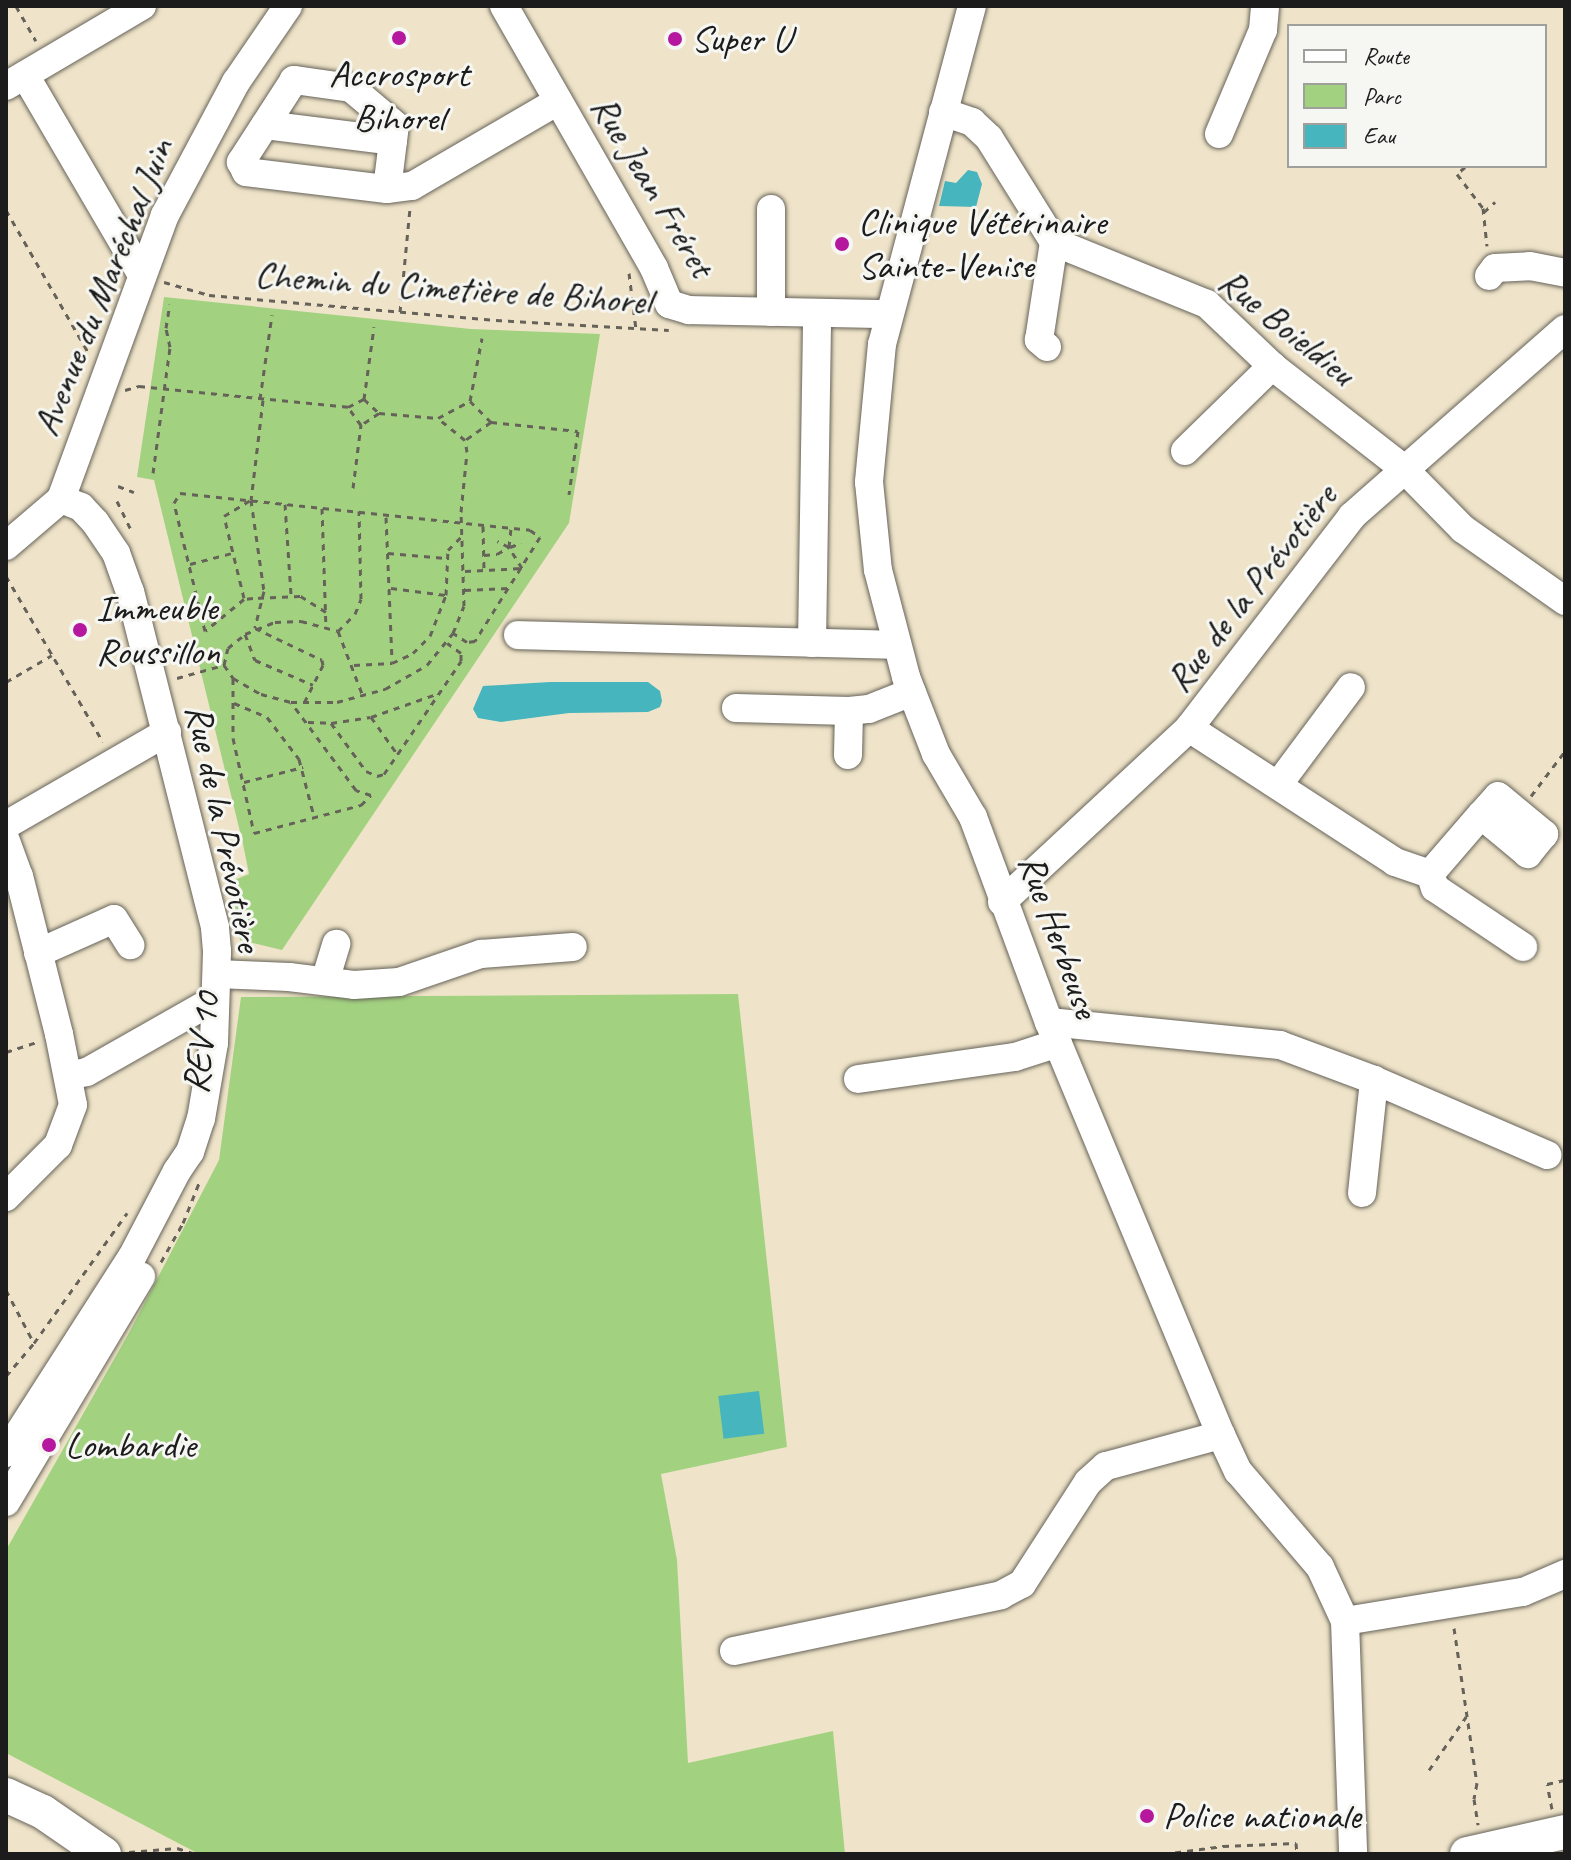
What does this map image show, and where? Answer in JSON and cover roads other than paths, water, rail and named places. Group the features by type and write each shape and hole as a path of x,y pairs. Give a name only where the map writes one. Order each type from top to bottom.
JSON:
{"main road":[{"path":"6,1795 43,1812 104,1854"},
{"path":"6,1819 32,1830 65,1854"},
{"path":"1472,1839 1558,1820"}],"street":[{"path":"142,6 26,74 153,279"},
{"name":"Avenue du Maréchal Juin","path":"6,546 61,499 153,279 193,157 236,82 288,6"},
{"name":"Rue Jean Fréret","path":"504,6 654,268 669,304 689,310 888,314"},
{"name":"Rue Herbeuse","path":"972,6 882,344 869,482 878,570 897,645 936,754 973,817 992,862 1002,902 1054,1033 1221,1435 1238,1471 1320,1567 1345,1621 1355,1828 1353,1854"},
{"path":"1219,134 1263,30 1265,6"},
{"path":"400,187 393,141 395,125 351,88 294,80 241,162 246,172 400,187 558,101"},
{"path":"943,112 972,122 989,138 1054,242 1039,340 1047,347"},
{"path":"265,125 393,141"},
{"path":"771,209 771,312"},
{"name":"Rue Boieldieu","path":"1054,242 1207,304 1272,366 1403,468 1463,529 1565,601"},
{"path":"1492,272 1530,266 1565,273"},
{"path":"812,643 817,313"},
{"name":"Rue de la Prévotière","path":"1002,902 1189,728 1352,516 1403,468 1565,329"},
{"path":"1185,451 1272,366"},
{"name":"Rue de la Prévotière","path":"6,1502 185,1198 196,1164 209,1081 217,974 215,927 155,739 154,684 116,553 81,507 61,499"},
{"path":"518,635 897,645"},
{"path":"1278,785 1351,687"},
{"path":"736,708 849,711 869,709 912,692"},
{"path":"848,755 849,711"},
{"path":"1189,728 1395,862 1430,874"},
{"path":"6,825 155,739"},
{"path":"1430,874 1481,815 1498,796 1544,834 1528,854 1481,815"},
{"path":"6,841 59,1034 73,1105 66,1131 47,1159 6,1197"},
{"path":"1430,874 1435,888 1523,947"},
{"path":"38,953 114,919 130,945"},
{"path":"325,981 336,944"},
{"path":"217,974 354,985 399,982 481,954 573,947"},
{"path":"69,1076 87,1072 203,1006"},
{"path":"858,1079 1015,1057 1054,1033 1280,1045 1374,1080 1547,1155"},
{"path":"1362,1193 1374,1080"},
{"name":"Rue de la Prévotière","path":"6,1453 132,1257 177,1171 196,1164"},
{"path":"734,1651 1001,1595 1022,1584 1088,1482 1106,1466 1221,1435"},
{"path":"1345,1621 1523,1592 1565,1574"}],"water":[{"path":"968,170 977,172 982,184 976,207 939,206 945,181 956,183"},
{"path":"648,682 660,691 662,701 660,707 648,712 569,713 501,722 478,718 473,709 483,686"},
{"path":"759,1391 764,1434 724,1439 718,1396"}],"place":[{"name":"Accrosport Bihorel","path":"399,38"},
{"name":"Super U","path":"675,39"},
{"name":"Clinique Vétérinaire Sainte-Venise","path":"842,244"},
{"name":"Immeuble Roussillon","path":"80,630"},
{"name":"Lombardie","path":"49,1445"},
{"name":"Police nationale","path":"1147,1816"}]}
